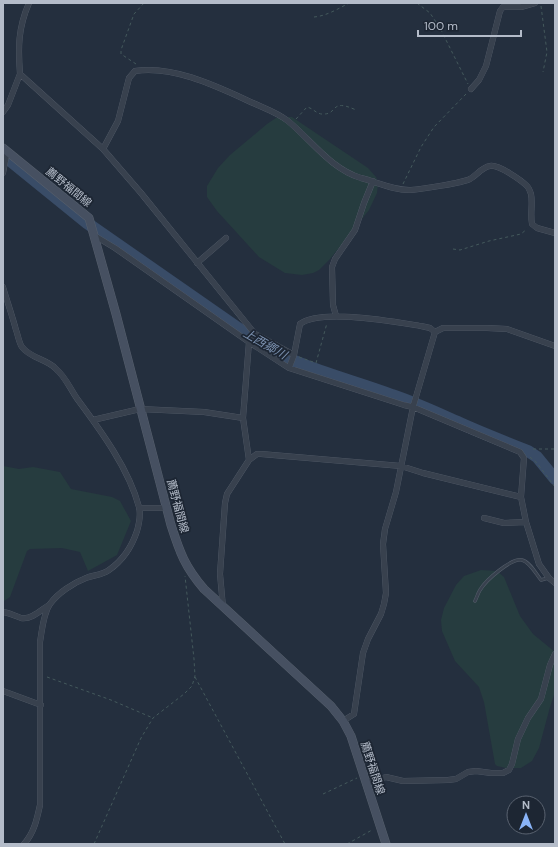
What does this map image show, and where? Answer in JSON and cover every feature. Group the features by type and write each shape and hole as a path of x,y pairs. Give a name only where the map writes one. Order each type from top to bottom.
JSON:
{"main road":[{"name":"薦野福間線","path":"5,153 89,218 167,508 182,558 191,573 204,589 331,706 343,721 353,743 386,844"}],"street":[{"path":"3,112 8,105 20,74 19,33 23,17 29,3"},
{"path":"471,89 479,80 486,66 500,11 503,7 535,3"},
{"path":"103,149 118,121 129,78 135,71 145,69 171,73 211,84 274,112 287,120 334,163 352,175 400,190 411,190 458,182 470,179 483,168 491,165 497,166 528,187 531,194 530,215 532,224 537,228 555,233"},
{"path":"20,74 103,149 141,193 197,263 252,338 292,361"},
{"path":"3,173 5,153"},
{"path":"336,316 332,267 335,259 355,230 373,181"},
{"path":"94,234 252,338 292,361 404,405 413,407 520,452 524,458 521,497 526,522 539,564 548,578 555,583"},
{"path":"197,263 226,238"},
{"path":"3,286 22,347 33,355 54,366 65,378 126,473 139,508 139,522 132,544 120,560 109,570 99,575 86,578 72,585 61,593 50,605 31,617 22,618 3,612"},
{"path":"292,361 300,324 306,319 336,316 402,323 430,328 435,332"},
{"path":"343,721 354,714 363,653 384,604 386,593 383,544 385,529 396,492 413,407 435,332 443,328 507,329 555,346"},
{"path":"249,460 243,418 252,338"},
{"path":"93,420 140,409 204,412 243,418"},
{"path":"223,607 220,574 225,503 227,494 249,460 257,454 401,466 423,474 521,497"},
{"path":"139,508 167,508"},
{"path":"484,518 504,523 526,522"},
{"path":"24,844 28,840 36,823 40,805 40,642 50,605"},
{"path":"366,783 386,777 403,781 448,780 456,779 468,772 476,771 491,774 509,770 512,764 518,739 528,718 541,699 550,665 555,654"},
{"path":"3,691 41,705"}],"lane":[{"path":"475,601 480,589 487,581 513,561 521,560 527,562 541,580 548,578"}],"path":[{"path":"144,3 134,14 121,50 121,54 145,69"},
{"path":"314,17 330,13 349,3"},
{"path":"400,190 421,147 434,127 471,89 440,28 430,13 417,3"},
{"path":"540,3 547,52 543,72"},
{"path":"292,125 307,107 310,107 317,113 323,114 328,114 335,106 340,105 356,110"},
{"path":"453,249 460,250 489,241 522,234 532,224"},
{"path":"292,361 316,363 329,317"},
{"path":"533,449 555,449"},
{"path":"520,452 533,458 555,487"},
{"path":"94,844 140,738 153,718 192,686 195,676 192,633 184,573"},
{"path":"195,676 286,844"},
{"path":"40,677 50,677 153,718"},
{"path":"323,794 352,781 363,774"},
{"path":"347,844 380,826"}],"green space":[{"path":"292,117 368,168 376,177 378,183 377,193 369,210 330,259 319,270 302,275 285,273 259,257 217,211 207,197 207,186 218,168 230,155 267,124 276,118"},
{"path":"3,466 19,469 33,467 60,472 71,489 112,497 120,501 131,521 117,555 88,571 80,552 62,548 30,549 27,551 10,597 4,601"},
{"path":"481,570 497,571 504,577 520,616 533,634 555,652 555,692 539,748 532,761 521,768 506,768 495,764 484,702 479,687 455,661 442,631 441,620 444,608 456,585 464,576"}],"waterway":[{"name":"上西郷川","path":"3,155 87,223 264,346 295,361 410,401 528,451 537,457 555,479"}]}
